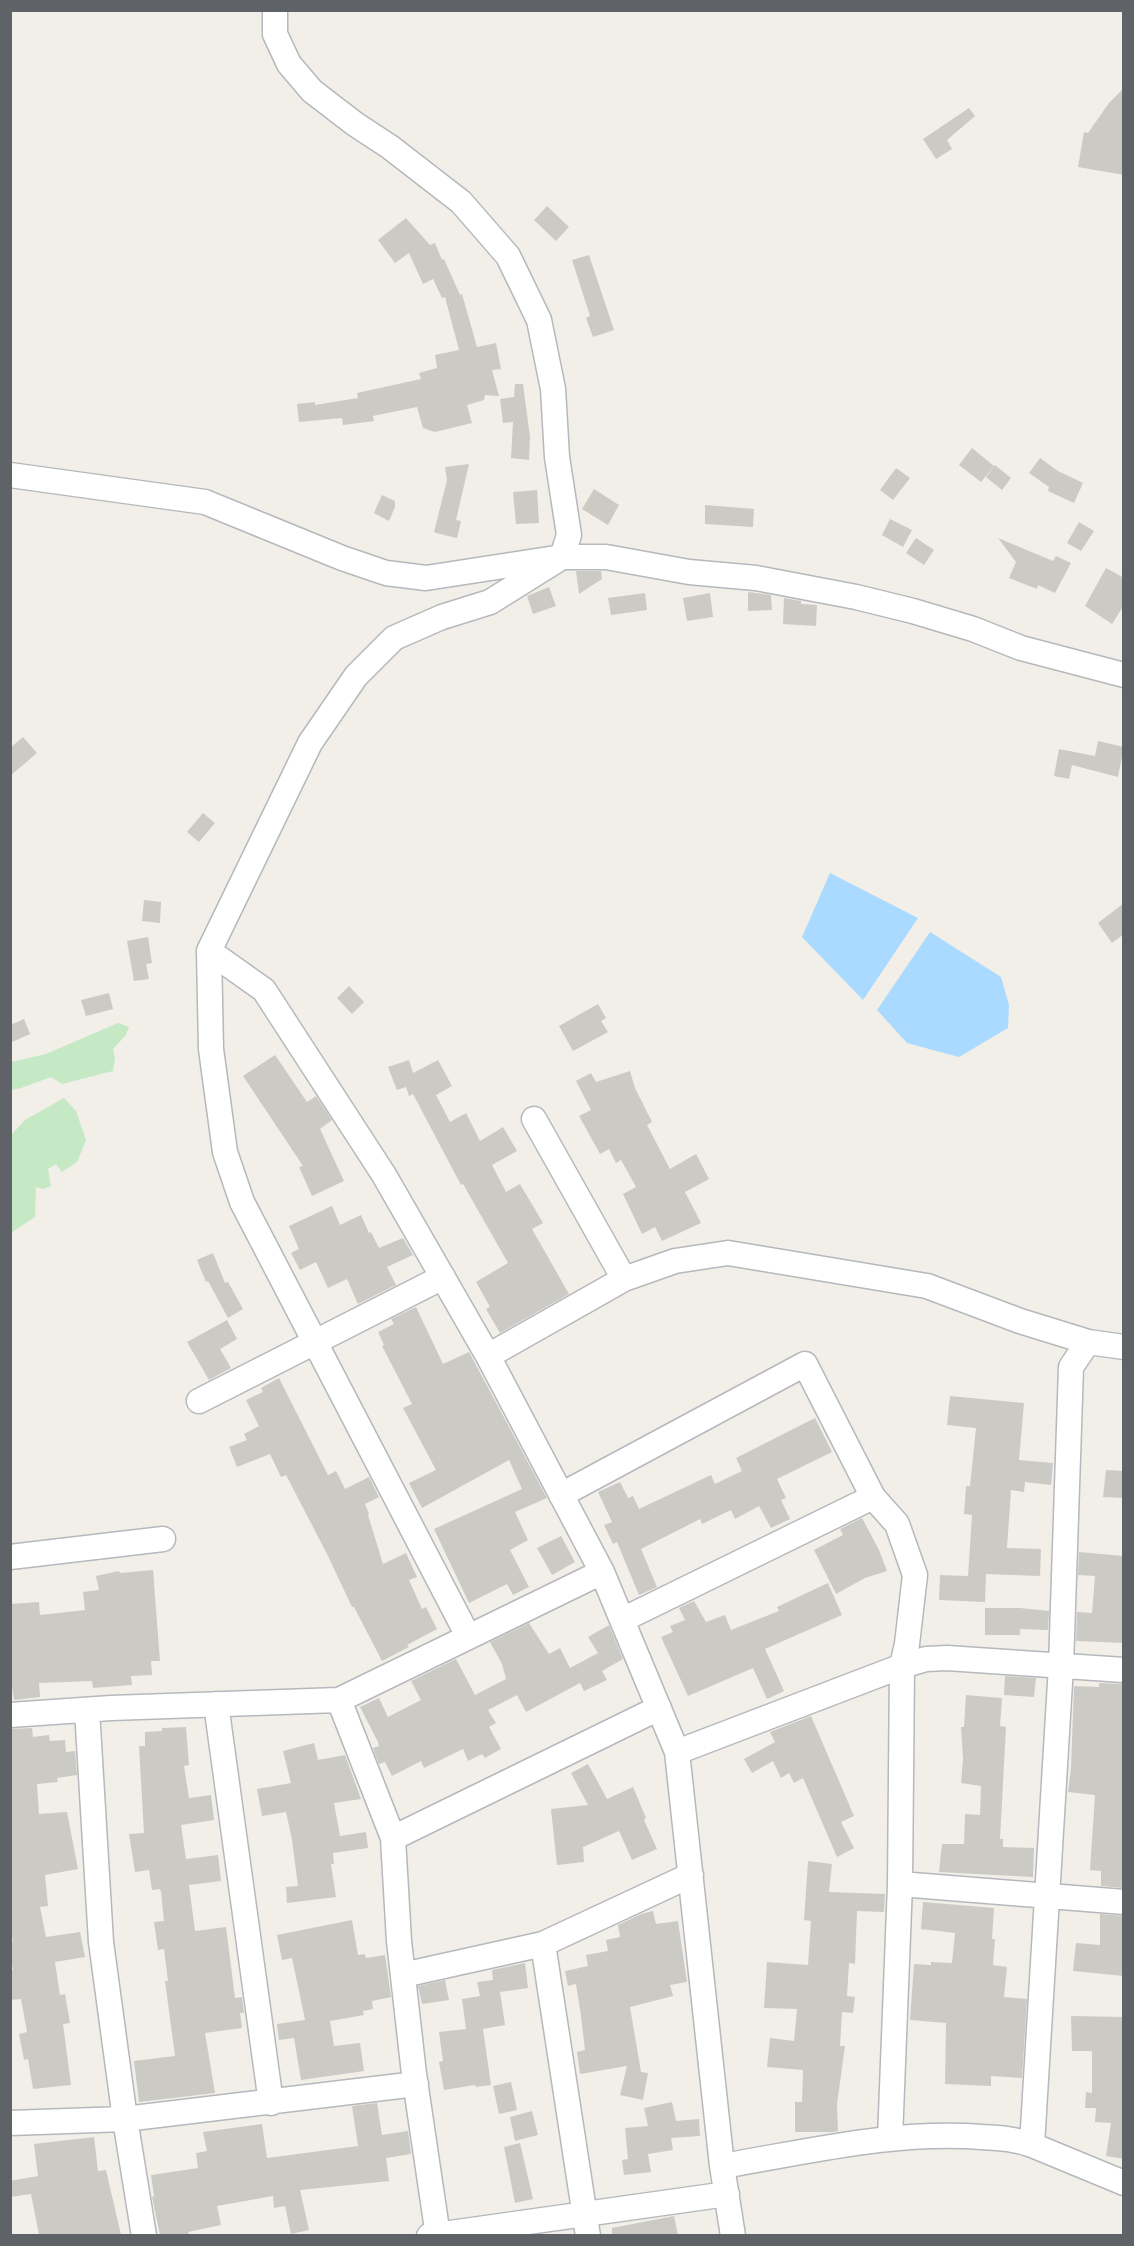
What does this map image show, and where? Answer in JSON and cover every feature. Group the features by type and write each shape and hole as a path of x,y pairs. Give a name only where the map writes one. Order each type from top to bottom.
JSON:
{"street":[{"path":"275,10 275,34 284,54 289,64 312,91 461,202 508,256 539,320 553,389 557,458 569,535 562,557 490,602 442,617 394,638 356,676 310,743 210,951 211,1049 225,1152 242,1202 468,1636"},
{"path":"10,475 205,502 342,558 386,573 426,578 562,557 606,557 689,572 756,578 913,610 973,629 1021,648 1124,675"},
{"path":"210,951 264,990 384,1175 488,1356 602,1572 677,1752 722,2166 733,2235"},
{"path":"534,1119 624,1279"},
{"path":"488,1356 624,1279 675,1261 728,1253 927,1286 1020,1321 1088,1342 1124,1347"},
{"path":"200,1401 443,1277"},
{"path":"1032,2145 1061,1666 1071,1367 1088,1342"},
{"path":"561,1495 805,1364 873,1497 897,1524 915,1575 907,1644 902,1666 900,1884 890,2139"},
{"path":"622,1620 873,1497"},
{"path":"10,1557 163,1539"},
{"path":"10,1715 339,1700 602,1572"},
{"path":"677,1752 902,1666 926,1659 947,1658 1124,1670"},
{"path":"339,1700 393,1838 403,1975 435,2235 586,2225 727,2194"},
{"path":"216,1704 271,2103"},
{"path":"393,1838 658,1708"},
{"path":"87,1710 101,1942 125,2119 144,2235"},
{"path":"403,1975 543,1944 691,1875"},
{"path":"900,1884 1124,1902"},
{"path":"543,1944 586,2225"},
{"path":"10,2123 125,2119 416,2084"},
{"path":"722,2166 890,2139 950,2134 1018,2140 1124,2183"}],"green space":[{"path":"118,1023 129,1027 126,1035 113,1049 115,1058 113,1071 62,1084 51,1077 11,1090 11,1062 46,1054"},
{"path":"64,1098 76,1111 86,1140 77,1162 62,1172 56,1164 48,1169 51,1186 43,1189 36,1187 35,1217 11,1233 11,1135 25,1120"}],"water":[{"path":"830,873 918,918 863,1000 802,937"},
{"path":"930,932 1001,977 1009,1005 1008,1028 959,1057 907,1043 877,1010"}],"building":[{"path":"1124,88 1124,175 1078,167 1084,132 1088,133 1109,103"},
{"path":"969,108 975,116 947,140 952,149 936,159 923,139"},
{"path":"547,206 569,227 556,241 534,220"},
{"path":"406,218 430,245 435,243 442,260 444,259 460,295 462,294 477,347 496,343 501,369 492,370 499,396 485,395 484,400 467,405 472,423 435,432 423,428 417,407 373,416 374,421 343,425 342,418 299,422 297,404 315,402 315,405 358,398 357,393 421,379 419,373 437,368 435,355 459,350 445,297 442,298 433,279 423,284 409,253 395,263 378,240"},
{"path":"589,255 614,330 593,337 586,318 590,316 572,260"},
{"path":"515,384 523,384 530,437 529,460 511,458 513,422 503,423 500,399 514,397"},
{"path":"972,448 994,466 981,482 959,465"},
{"path":"1040,458 1058,471 1083,483 1074,503 1048,491 1049,487 1029,473"},
{"path":"469,464 456,520 461,521 457,538 436,533 434,532 447,480 445,467"},
{"path":"995,465 1011,478 1002,490 986,477"},
{"path":"896,468 910,478 893,500 880,490"},
{"path":"594,489 619,505 608,525 582,509"},
{"path":"537,490 539,523 516,524 513,492"},
{"path":"382,495 395,501 389,521 374,513"},
{"path":"705,505 754,509 753,527 705,524"},
{"path":"890,519 912,530 903,547 882,535"},
{"path":"1079,522 1094,531 1081,551 1067,543"},
{"path":"916,538 934,550 924,565 906,553"},
{"path":"998,538 1053,561 1056,556 1071,563 1055,593 1038,585 1037,589 1009,578 1016,562"},
{"path":"1106,568 1124,578 1124,605 1112,624 1085,606"},
{"path":"576,571 601,571 602,579 579,594"},
{"path":"549,587 556,606 533,614 527,596"},
{"path":"748,592 771,595 772,610 748,611"},
{"path":"645,593 647,610 611,615 608,598"},
{"path":"710,593 713,617 687,621 683,598"},
{"path":"784,598 801,601 801,604 817,605 816,626 783,624"},
{"path":"23,737 37,753 10,776 10,748"},
{"path":"1098,741 1124,747 1118,777 1072,765 1069,779 1054,776 1059,749 1095,756"},
{"path":"203,813 215,823 199,842 187,832"},
{"path":"144,900 161,902 160,923 142,921"},
{"path":"1124,903 1124,934 1112,943 1098,923"},
{"path":"148,937 152,963 146,964 149,979 134,981 127,941"},
{"path":"349,986 364,1002 352,1014 337,998"},
{"path":"109,993 113,1009 86,1016 81,1000"},
{"path":"598,1004 606,1018 601,1021 608,1032 573,1051 559,1026"},
{"path":"24,1019 30,1034 10,1043 10,1025"},
{"path":"275,1055 307,1102 316,1096 332,1120 320,1129 344,1181 312,1196 299,1167 303,1166 243,1076"},
{"path":"409,1060 413,1073 438,1060 452,1086 436,1095 450,1122 466,1113 480,1141 503,1127 517,1151 492,1165 506,1192 520,1184 543,1223 532,1229 569,1294 500,1333 486,1309 490,1307 476,1282 508,1263 463,1184 461,1185 413,1094 409,1096 406,1087 397,1090 388,1067"},
{"path":"630,1071 635,1088 652,1122 647,1125 670,1169 696,1154 709,1179 685,1192 701,1223 662,1241 655,1227 642,1234 623,1194 636,1187 621,1160 616,1163 609,1149 600,1154 579,1116 591,1110 576,1081 591,1073 596,1082"},
{"path":"332,1206 340,1225 361,1215 379,1248 403,1238 413,1255 387,1267 396,1285 358,1304 347,1279 328,1288 316,1262 300,1270 291,1253 299,1249 289,1226"},
{"path":"213,1253 225,1283 228,1282 243,1309 228,1318 208,1281 206,1282 197,1260"},
{"path":"416,1307 443,1364 469,1352 547,1498 515,1512 528,1540 510,1550 529,1587 513,1595 507,1584 469,1603 434,1529 522,1489 509,1460 422,1508 409,1483 436,1470 403,1408 412,1404 382,1346 384,1345 378,1332 394,1324 391,1319"},
{"path":"227,1320 237,1339 220,1349 231,1368 209,1380 187,1342"},
{"path":"279,1378 328,1475 336,1471 345,1489 369,1477 379,1497 365,1504 383,1564 406,1553 417,1577 409,1580 422,1609 426,1607 437,1629 382,1661 352,1607 286,1475 281,1477 270,1454 237,1467 229,1447 247,1440 244,1434 259,1426 246,1400 263,1392 261,1388"},
{"path":"950,1396 1024,1403 1019,1460 1053,1463 1051,1485 1025,1482 1024,1492 1011,1490 1007,1548 1041,1549 1040,1576 986,1574 985,1602 939,1600 940,1575 968,1576 972,1515 964,1514 966,1486 970,1486 976,1428 947,1425"},
{"path":"815,1418 832,1452 777,1479 786,1498 781,1500 790,1519 771,1528 759,1506 735,1519 731,1510 702,1524 700,1519 641,1549 657,1587 639,1595 617,1542 613,1544 604,1525 612,1522 598,1492 620,1482 628,1498 633,1496 639,1509 711,1475 715,1484 742,1471 736,1458"},
{"path":"1106,1470 1124,1471 1124,1498 1103,1497"},
{"path":"862,1518 887,1571 865,1578 836,1594 814,1550 843,1535 840,1529"},
{"path":"561,1536 575,1562 552,1575 537,1548"},
{"path":"1079,1552 1124,1556 1124,1643 1076,1641 1077,1612 1092,1613 1095,1576 1078,1575"},
{"path":"153,1570 160,1661 151,1661 152,1675 131,1676 132,1685 93,1688 92,1681 39,1683 40,1697 14,1700 10,1673 10,1604 39,1602 40,1615 85,1610 83,1592 99,1590 96,1576 119,1571 120,1573"},
{"path":"828,1583 842,1615 765,1649 784,1691 767,1699 753,1668 688,1696 661,1637 673,1632 670,1626 685,1620 679,1608 694,1601 706,1622 725,1615 731,1630 779,1611 777,1607"},
{"path":"985,1608 1049,1611 1048,1630 1020,1629 1020,1635 985,1635"},
{"path":"529,1623 549,1654 560,1648 570,1668 598,1653 588,1637 609,1625 623,1659 602,1671 607,1680 584,1691 580,1683 526,1712 517,1695 488,1710 496,1723 489,1727 501,1749 485,1758 482,1754 468,1761 463,1749 424,1768 421,1761 392,1776 385,1762 379,1764 373,1748 379,1746 378,1742 360,1707 379,1698 388,1717 421,1700 411,1681 456,1659 475,1695 506,1679 502,1664 490,1642"},
{"path":"1005,1676 1036,1678 1034,1697 1004,1695"},
{"path":"1099,1683 1124,1684 1122,1858 1124,1858 1124,1888 1101,1886 1101,1871 1090,1870 1095,1795 1068,1792 1074,1686 1099,1687"},
{"path":"966,1695 1002,1698 1000,1726 1006,1727 1000,1839 1003,1839 1003,1847 1034,1848 1033,1877 939,1872 942,1844 964,1844 965,1814 980,1815 981,1786 961,1783 963,1759 961,1727 964,1727"},
{"path":"811,1716 854,1816 841,1822 854,1848 837,1857 803,1778 794,1783 789,1773 781,1778 773,1761 752,1773 744,1759 775,1742 770,1732"},
{"path":"186,1727 189,1765 184,1766 189,1798 211,1795 214,1820 181,1825 186,1859 218,1855 221,1881 189,1885 195,1931 226,1927 235,1998 242,1997 244,2013 240,2013 242,2028 205,2033 215,2093 139,2102 134,2061 175,2056 165,1981 168,1981 164,1949 158,1950 154,1922 164,1921 161,1892 160,1889 152,1890 149,1870 135,1872 129,1834 144,1833 139,1746 145,1746 145,1732 162,1731 162,1728"},
{"path":"32,1728 33,1737 49,1735 50,1741 65,1740 66,1752 75,1751 77,1775 57,1778 58,1782 37,1784 39,1814 67,1812 78,1869 45,1875 48,1906 40,1907 46,1937 80,1932 85,1957 55,1962 60,1995 65,1994 70,2023 63,2024 71,2085 33,2089 28,2059 24,2060 19,2034 27,2032 21,1999 10,2000 10,1971 13,1970 10,1941 13,1941 10,1926 10,1729"},
{"path":"314,1743 318,1760 345,1755 361,1799 334,1803 340,1836 366,1832 368,1848 333,1853 334,1864 331,1864 336,1897 287,1903 286,1887 298,1886 286,1812 262,1816 257,1789 291,1783 283,1751"},
{"path":"588,1764 607,1799 633,1787 657,1849 632,1860 619,1831 583,1847 584,1862 557,1865 551,1809 588,1805 571,1773"},
{"path":"808,1861 832,1864 829,1892 885,1894 884,1912 857,1911 855,1964 849,1963 847,1996 855,1997 853,2013 842,2012 840,2046 845,2046 837,2104 838,2131 833,2132 795,2132 795,2102 802,2102 803,2070 767,2067 770,2038 794,2041 797,2009 764,2008 767,1962 808,1965 811,1921 804,1920"},
{"path":"923,1902 994,1908 993,1965 1007,1967 1004,1997 1027,1999 1022,2078 991,2076 991,2086 945,2084 946,2023 910,2020 914,1964 952,1963 955,1933 921,1929"},
{"path":"653,1911 656,1924 678,1921 687,1982 670,1985 673,1996 630,2007 641,2072 648,2073 643,2100 620,2095 627,2066 580,2074 577,2052 585,2050 581,2016 576,1984 568,1986 565,1971 588,1966 586,1955 608,1951 606,1940 620,1937 618,1925"},
{"path":"1100,1914 1124,1916 1124,1976 1073,1971 1076,1943 1100,1945"},
{"path":"352,1920 358,1955 365,1954 366,1958 385,1955 391,1997 372,2001 373,2009 363,2011 364,2015 330,2021 334,2046 360,2043 364,2071 301,2080 294,2038 279,2040 277,2024 305,2020 292,1958 282,1960 277,1935"},
{"path":"525,1963 528,1988 500,1992 505,2025 483,2029 491,2085 444,2090 439,2062 443,2061 439,2032 466,2029 462,1999 480,1996 477,1982 493,1980 492,1970"},
{"path":"445,1980 449,2000 422,2004 418,1986"},
{"path":"1071,2016 1124,2017 1124,2159 1106,2156 1111,2123 1095,2122 1096,2108 1085,2108 1086,2092 1092,2093 1092,2051 1072,2051"},
{"path":"511,2082 517,2110 499,2114 493,2086"},
{"path":"672,2102 676,2121 699,2119 700,2136 671,2138 673,2150 648,2154 651,2172 624,2175 622,2160 628,2159 625,2128 648,2126 644,2108"},
{"path":"377,2103 382,2135 408,2131 411,2154 386,2158 389,2181 300,2190 309,2230 291,2234 285,2206 274,2208 273,2196 217,2206 221,2225 188,2232 189,2235 160,2235 152,2197 154,2196 151,2175 198,2168 196,2153 207,2151 203,2132 262,2124 267,2158 358,2146 352,2106"},
{"path":"532,2111 538,2135 515,2141 510,2117"},
{"path":"94,2137 98,2171 106,2170 121,2235 39,2235 31,2194 10,2197 10,2181 38,2176 34,2144"},
{"path":"520,2143 533,2199 515,2203 504,2147"},
{"path":"674,2216 678,2235 612,2235 612,2228"}]}
